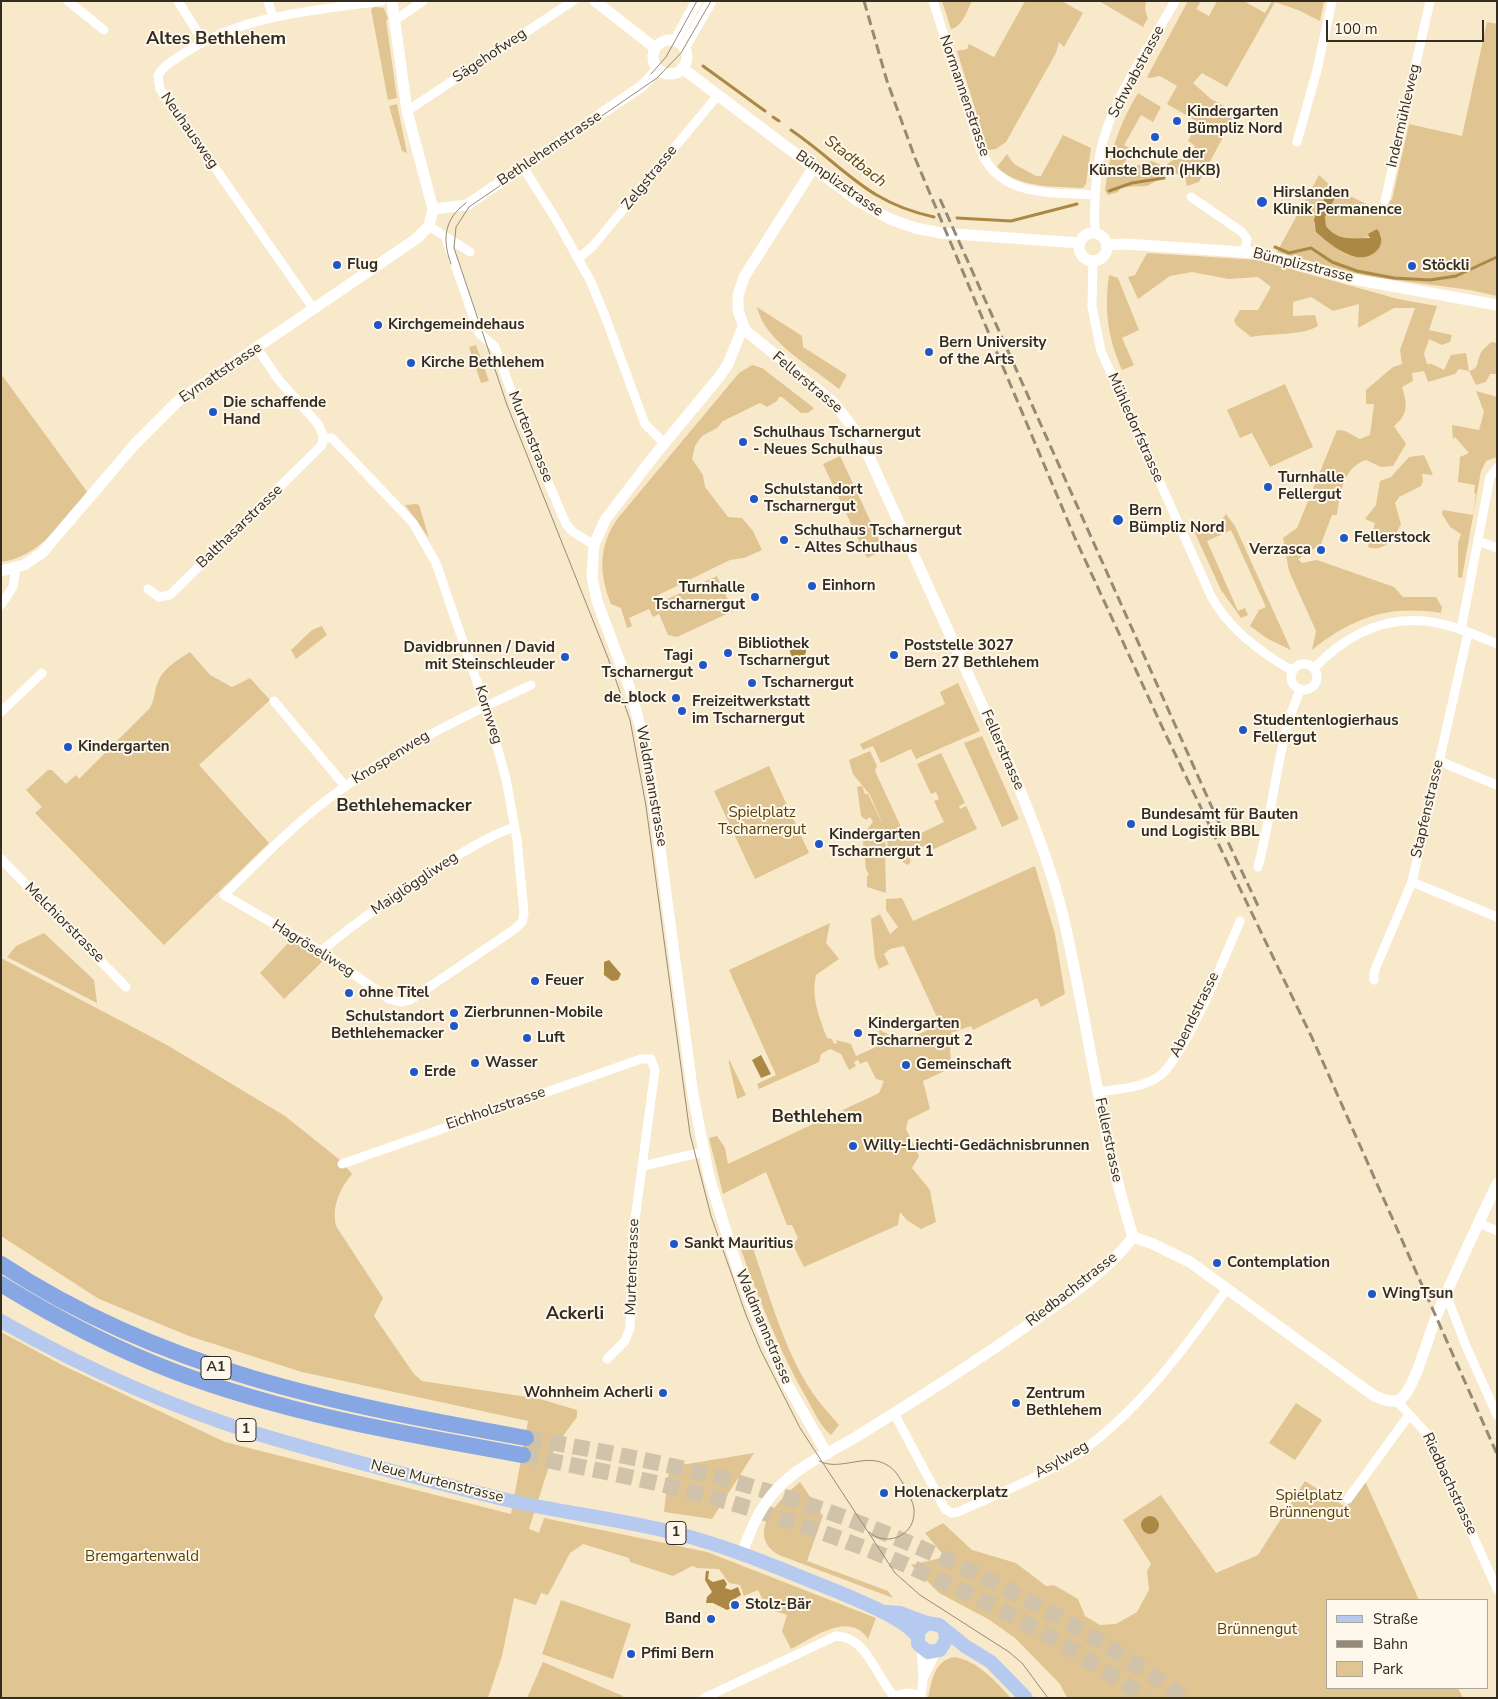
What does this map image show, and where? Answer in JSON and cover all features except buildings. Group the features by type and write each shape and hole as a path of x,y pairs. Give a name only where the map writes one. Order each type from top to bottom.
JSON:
{"highway":[{"name":"A1","path":"1,1264 56,1298 105,1324 205,1365 337,1402 526,1438"},
{"name":"A1","path":"1,1284 47,1312 105,1342 174,1371 217,1386 340,1420 523,1455"}],"main road":[{"name":"Neue Murtenstrasse","path":"1,1321 106,1376 243,1429 470,1491 538,1507 673,1532 742,1553 882,1611 913,1631 919,1642"},
{"name":"Neue Murtenstrasse","path":"882,1611 900,1613 927,1623"},
{"path":"965,1646 928,1652 919,1642 920,1628 927,1623 940,1625 965,1646 991,1662 1026,1698"},
{"path":"938,1651 946,1640 945,1631"}],"street":[{"path":"68,1 104,30"},
{"path":"178,1 203,41"},
{"path":"268,1 274,17"},
{"path":"313,1 315,11"},
{"name":"Neuhausweg","path":"313,308 159,87 158,76 163,68 203,41 242,25 274,17 382,1"},
{"path":"392,1 407,111 433,209 429,226 470,252"},
{"path":"394,21 423,1"},
{"name":"Sägehofweg","path":"407,111 573,1"},
{"path":"595,1 655,48"},
{"path":"680,44 665,40 655,48 653,57 658,70 670,74 682,68 686,60 680,44 697,1"},
{"path":"680,44 711,1"},
{"name":"Normannenstrasse","path":"933,1 982,151 992,170 1006,183 1020,188 1095,195"},
{"name":"Schwabstrasse","path":"1095,233 1095,195 1098,160 1107,128 1118,102 1175,1"},
{"path":"1297,142 1317,70 1332,1"},
{"name":"Indermühleweg","path":"1385,201 1430,1"},
{"name":"Bümplizstrasse","path":"682,68 867,207 890,219 914,228 940,233 1080,243"},
{"name":"Bethlehemstrasse","path":"433,209 467,205 642,86 658,70"},
{"name":"Zelgstrasse","path":"579,258 593,246 718,95"},
{"path":"523,167 579,258 605,316 643,420 650,431 664,443"},
{"path":"743,327 738,310 741,283 814,167"},
{"path":"1191,197 1242,232 1247,238 1246,251"},
{"name":"Eymattstrasse","path":"1,571 31,562 42,553 135,444 162,415 198,385 257,348 416,239 429,226"},
{"path":"1095,233 1104,238 1107,245 1103,256 1093,260 1082,255 1080,243 1087,234 1095,233"},
{"name":"Murtenstrasse","path":"445,236 479,333 495,347 521,418 566,524 573,532 594,545"},
{"name":"Bümplizstrasse","path":"1107,245 1126,244 1246,251 1365,282 1497,305"},
{"name":"Mühledorfstrasse","path":"1093,260 1092,307 1101,351 1208,590 1218,609 1236,629 1293,670"},
{"name":"Waldmannstrasse","path":"743,327 728,364 609,514 594,545 592,570 595,594 636,707 650,766 688,1057 703,1152 727,1236 762,1330 787,1384 827,1454"},
{"name":"Fellerstrasse","path":"743,327 750,335 839,408 860,437 1034,824 1062,915 1099,1092 1114,1175 1133,1237"},
{"name":"Kornweg","path":"257,348 278,379 318,424 324,438 332,438 399,506 423,537 436,564 486,706 501,757 515,827 524,913 520,925 402,1002"},
{"name":"Balthasarstrasse","path":"148,589 159,597 170,594 316,453 322,445 324,438"},
{"name":"Stapfenstrasse","path":"1374,980 1374,972 1412,882 1439,761 1464,631 1490,477 1495,469"},
{"path":"1478,541 1497,548"},
{"path":"1,605 13,587 16,568"},
{"path":"1314,668 1344,641 1380,625 1403,620 1423,620 1464,631 1497,644"},
{"path":"1302,664 1314,668 1317,674 1316,683 1309,690 1300,690 1292,681 1293,670 1302,664"},
{"path":"1,712 42,672"},
{"name":"Knospenweg","path":"224,895 287,833 345,786 418,740 530,686"},
{"path":"1258,867 1273,804 1274,784 1288,721 1300,690"},
{"path":"274,701 345,786"},
{"path":"1439,761 1497,785"},
{"name":"Maiglöggliweg","path":"321,951 430,873 500,832 515,827"},
{"name":"Melchiorstrasse","path":"1,859 126,987"},
{"path":"1412,882 1497,918"},
{"name":"Hagröseliweg","path":"224,895 321,951 389,999 402,1002"},
{"name":"Abendstrasse","path":"1099,1092 1150,1082 1161,1075 1171,1064 1208,991 1240,921"},
{"name":"Eichholzstrasse","path":"342,1164 641,1059 651,1060"},
{"name":"Murtenstrasse","path":"607,1359 625,1341 630,1328 632,1246 655,1070 651,1060"},
{"path":"643,1166 703,1152"},
{"path":"1133,1237 1153,1244 1190,1262 1373,1395 1387,1401 1397,1400 1403,1397 1414,1377 1446,1294 1497,1184"},
{"path":"1479,1222 1497,1231"},
{"name":"Riedbachstrasse","path":"742,1553 755,1519 776,1490 796,1471 894,1413 1055,1306 1123,1251 1133,1237"},
{"name":"Asylweg","path":"894,1413 947,1511 958,1512 1070,1458 1095,1441 1142,1397 1198,1330 1227,1289"},
{"path":"1446,1294 1459,1330 1497,1415"},
{"name":"Riedbachstrasse","path":"1397,1400 1408,1415 1428,1434 1497,1589"},
{"path":"1348,1499 1408,1415"},
{"path":"704,1698 836,1636 845,1636 858,1643 888,1690 896,1697 906,1693 921,1697 923,1679 919,1642"},
{"path":"923,1679 938,1651"}],"green space":[{"path":"942,1 972,1 961,22 951,29"},
{"path":"1025,1 1062,1 1083,13 1064,47 1059,42 1056,53 1006,142 996,149 988,150 957,51 967,49 969,44 994,57"},
{"path":"1099,1 1146,1 1145,10 1148,18 1143,27"},
{"path":"1188,1 1201,1 1196,9 1209,16 1217,1 1244,1 1265,13 1272,1 1324,1 1320,21 1298,10 1275,2 1227,87 1202,73 1193,83 1211,99 1233,111 1235,115 1199,182 1187,186 1185,177 1172,172 1147,186 1121,187 1118,192 1108,195 1105,190 1112,152 1125,116 1138,93 1161,107 1153,122 1141,115 1124,145 1130,148 1123,169 1128,175 1138,165 1152,161 1165,167 1175,160 1186,161 1195,146 1188,141 1198,122 1167,104 1177,86 1160,76 1147,77"},
{"path":"375,7 384,8 388,19 386,20 397,98 388,100 371,9"},
{"path":"1487,22 1497,24 1497,296 1470,290 1365,276 1277,252 1319,175 1333,188 1379,210 1392,199 1409,124 1462,136","holes":["1335,198 1325,217 1326,226 1340,238 1346,240 1381,234 1381,242 1378,248 1368,256 1361,257 1346,254 1339,250 1314,225 1320,206"]},
{"path":"397,104 407,153 402,151 389,106"},
{"path":"1063,135 1091,148 1086,184 1083,188 1027,183 1006,174 997,167 1007,154 1014,164 1036,176 1041,176"},
{"path":"1147,253 1258,260 1398,299 1437,306 1429,330 1452,335 1450,342 1442,345 1429,339 1424,354 1427,364 1432,364 1444,370 1451,355 1466,353 1469,371 1459,369 1455,374 1428,382 1424,371 1412,373 1413,381 1402,387 1406,408 1399,422 1394,426 1406,444 1393,466 1381,467 1366,460 1352,469 1341,490 1337,515 1332,515 1321,544 1298,559 1302,563 1317,560 1394,587 1403,597 1436,597 1442,607 1441,613 1404,611 1372,616 1342,629 1312,650 1316,631 1289,571 1283,538 1297,528 1337,430 1345,431 1360,439 1370,435 1374,404 1366,404 1366,390 1393,367 1402,364 1400,350 1415,308 1394,308 1358,328 1359,304 1333,311 1311,297 1293,302 1293,316 1315,315 1318,326 1295,333 1251,337 1236,325 1234,320 1240,310 1258,310 1271,287 1258,277 1229,279 1192,272 1170,276 1138,299 1128,277 1135,275"},
{"path":"1109,275 1118,278 1139,330 1122,338 1134,365 1122,370 1113,347 1108,324"},
{"path":"757,307 802,336 803,347 847,375 839,389 803,363 779,342 761,319"},
{"path":"1491,342 1497,343 1497,374 1490,374 1486,382 1476,385 1469,371 1476,367 1481,353"},
{"path":"476,345 489,381 481,383 469,347"},
{"path":"752,365 762,368 814,408 808,413 801,413 782,397 779,397 777,401 767,407 760,403 723,421 717,428 702,436 695,446 692,459 703,475 705,487 728,517 742,518 753,531 762,550 744,558 730,560 652,598 661,602 717,576 733,611 677,637 668,635 659,614 653,617 649,609 629,618 632,626 627,628 621,608 611,604 604,582 602,560 611,529 618,518 739,373"},
{"path":"1,374 88,493 50,536 39,545 15,559 1,562"},
{"path":"1285,384 1313,447 1270,467 1252,433 1240,438 1227,410"},
{"path":"1476,391 1497,397 1497,457 1486,461 1481,471 1462,578 1458,577 1458,543 1461,534 1450,527 1442,514 1443,510 1473,515 1476,494 1474,493 1475,485 1458,482 1460,457 1469,453 1455,437 1453,439 1452,425 1479,430 1484,412"},
{"path":"1424,455 1433,475 1422,474 1423,481 1421,486 1399,497 1395,503 1401,524 1392,539 1379,548 1368,547 1375,523 1365,519 1376,505 1380,481 1391,477 1409,457"},
{"path":"840,456 884,550 867,558 823,464"},
{"path":"405,505 419,505 429,538"},
{"path":"1226,514 1235,526 1291,650 1268,639 1250,626 1259,610 1266,607 1231,530 1207,541 1238,611 1245,608 1248,615 1241,618 1221,590 1194,531 1217,527"},
{"path":"322,626 327,635 296,659 291,650 312,630"},
{"path":"190,652 210,675 232,687 250,678 270,700 199,765 269,843 164,945 35,813 42,807 26,790 48,770 52,770 66,784 76,775 79,779 150,708 160,677 171,665"},
{"path":"958,683 980,731 916,759 911,749 881,763 873,746 863,750 860,744 945,704 940,692"},
{"path":"982,736 1019,819 1002,827 964,743"},
{"path":"870,751 877,766 875,771 907,840 944,822 934,801 939,799 936,792 931,794 917,764 941,753 965,803 959,806 960,809 966,806 977,829 934,849 925,846 917,848 911,853 910,863 907,865 891,852 888,854 886,834 883,838 887,848 885,849 886,893 867,887 867,876 869,875 866,869 862,832 865,832 873,822 870,817 866,820 861,816 857,787 862,786 865,794 868,794 884,827 870,795 853,774 849,760"},
{"name":"Spielplatz Tscharnergut","path":"769,766 809,853 755,879 714,791"},
{"path":"1035,866 1055,934 1065,994 1041,1007 1037,998 973,1030 971,1026 951,1033 955,1040 950,1048 951,1063 949,1069 923,1081 930,1109 908,1120 906,1129 919,1156 912,1168 930,1190 936,1222 921,1229 907,1220 900,1212 898,1225 804,1267 793,1245 798,1238 792,1225 787,1225 766,1172 723,1194 709,1138 717,1136 725,1148 728,1164 879,1093 884,1081 876,1079 867,1061 860,1064 858,1060 854,1062 856,1066 849,1070 841,1054 830,1049 821,1054 819,1062 759,1089 757,1084 776,1075 729,970 830,923 826,943 839,959 816,975 814,991 821,1022 827,1038 832,1039 834,1044 837,1043 836,1040 851,1044 856,1056 876,1047 872,1038 880,1030 903,1042 940,1024 904,946 890,949 884,954 889,964 879,969 875,959 871,919 880,914 890,934 898,927 886,910 886,899 902,898 913,921"},
{"path":"44,933 94,980 97,1003 7,957 16,946"},
{"path":"291,940 324,960 284,999 260,973"},
{"name":"Bremgartenwald","path":"1,958 167,1045 285,1116 340,1160 352,1174 343,1186 338,1198 335,1212 336,1226 383,1298 374,1316 414,1374 422,1381 540,1399 577,1410 577,1417 555,1447 529,1529 539,1533 544,1518 707,1552 876,1618 868,1639 860,1631 851,1627 841,1627 820,1633 791,1649 782,1631 787,1615 767,1608 758,1590 744,1596 740,1585 729,1583 719,1569 692,1566 673,1576 630,1562 629,1558 583,1544 570,1553 548,1595 541,1593 536,1605 514,1598 502,1656 488,1698 1,1698 1,1332 64,1366 225,1442 511,1514 528,1421 302,1372 189,1336 99,1299 1,1236"},
{"path":"729,1059 746,1095 737,1099 729,1063"},
{"path":"751,1243 777,1320 793,1357 812,1392 839,1425 831,1435 818,1419 798,1382 762,1306 740,1247"},
{"path":"1296,1403 1322,1420 1295,1460 1269,1443"},
{"path":"754,1453 712,1519 664,1512 669,1467"},
{"name":"Brünnengut","path":"1305,1481 1346,1507 1365,1481 1419,1599 1326,1599 1326,1689 1458,1689 1463,1698 1067,1698 1060,1684 1015,1638 988,1619 939,1593 911,1565 945,1557 925,1533 943,1523 972,1550 1016,1563 1046,1586 1054,1585 1078,1599 1085,1616 1100,1625 1116,1624 1137,1612 1149,1590 1147,1571 1151,1564 1123,1520 1161,1495 1216,1573 1258,1555"},
{"path":"800,1482 823,1516 807,1561 888,1591 893,1598 779,1555 769,1546 764,1537 769,1517 784,1497"},
{"path":"561,1600 631,1624 613,1679 542,1654"},
{"path":"954,1657 971,1662 978,1667 1011,1698 928,1698 938,1667 947,1659"},
{"path":"543,1662 623,1696 622,1698 527,1698"}],"shaded area":[{"path":"1327,194 1335,198 1325,217 1326,226 1336,235 1346,238 1370,238 1368,234 1377,229 1381,240 1378,250 1369,256 1356,257 1335,247 1316,232 1314,219"},
{"path":"798,643 806,651 798,659 790,651"},
{"path":"609,960 621,974 618,980 612,981 604,975 604,962"},
{"path":"761,1055 771,1074 761,1078 752,1060"},
{"path":"1146,1516 1154,1516 1159,1521 1157,1532 1146,1534 1141,1529 1141,1521"},
{"path":"706,1571 709,1571 708,1579 713,1582 724,1579 727,1584 725,1588 731,1590 738,1587 741,1595 731,1601 731,1608 727,1610 713,1603 706,1603 707,1597 712,1592 705,1580"}],"waterway":[{"name":"Stadtbach","path":"703,66 765,111"},
{"name":"Stadtbach","path":"773,117 779,121"},
{"name":"Stadtbach","path":"791,130 873,193 910,210 934,217"},
{"name":"Stadtbach","path":"1109,191 1132,183 1164,178"},
{"name":"Stadtbach","path":"957,218 1011,221 1077,204"},
{"name":"Stadtbach","path":"1275,247 1289,253 1311,248 1332,262 1357,271 1394,278 1430,280 1456,276 1497,257"}],"tunnel":[{"path":"526,1438 616,1454 734,1481 819,1508 875,1529 983,1577 1035,1604 1086,1633 1185,1698"},
{"path":"523,1455 638,1479 707,1496 823,1532 880,1554 990,1604 1095,1664 1145,1698"}],"tram line":[{"path":"651,74 666,57 697,1"},
{"path":"711,1 681,53 657,78 469,207 456,227 454,248 507,405 608,658 630,720 646,806 690,1134 711,1216 746,1315 761,1351 800,1428 895,1573 920,1595 1009,1652 1022,1663 1048,1698"},
{"path":"451,264 446,246 447,230 453,216 466,203"},
{"path":"819,1461 827,1464 844,1464 870,1460 890,1467 897,1474 904,1485 914,1510 909,1529 904,1534 890,1539 883,1539 869,1532"}],"railway":[{"path":"864,1 887,81 915,158 1075,538 1164,731 1314,1042 1497,1454"},
{"path":"940,199 1214,812 1259,908"}],"place":[{"name":"Kindergarten Bümpliz Nord","path":"1177,121"},
{"name":"Hochchule der Künste Bern (HKB)","path":"1155,137"},
{"name":"Hirslanden Klinik Permanence","path":"1262,202"},
{"name":"Flug","path":"337,265"},
{"name":"Stöckli","path":"1412,266"},
{"name":"Kirchgemeindehaus","path":"378,325"},
{"name":"Bern University of the Arts","path":"929,352"},
{"name":"Kirche Bethlehem","path":"411,363"},
{"name":"Die schaffende Hand","path":"213,412"},
{"name":"Schulhaus Tscharnergut - Neues Schulhaus","path":"743,442"},
{"name":"Turnhalle Fellergut","path":"1268,487"},
{"name":"Schulstandort Tscharnergut","path":"754,499"},
{"name":"Bern Bümpliz Nord","path":"1118,520"},
{"name":"Fellerstock","path":"1344,538"},
{"name":"Schulhaus Tscharnergut - Altes Schulhaus","path":"784,540"},
{"name":"Verzasca","path":"1321,550"},
{"name":"Einhorn","path":"812,586"},
{"name":"Turnhalle Tscharnergut","path":"755,597"},
{"name":"Bibliothek Tscharnergut","path":"728,653"},
{"name":"Poststelle 3027 Bern 27 Bethlehem","path":"894,655"},
{"name":"Davidbrunnen / David mit Steinschleuder","path":"565,657"},
{"name":"Tagi Tscharnergut","path":"703,665"},
{"name":"Tscharnergut","path":"752,683"},
{"name":"de_block","path":"676,698"},
{"name":"Freizeitwerkstatt im Tscharnergut","path":"682,711"},
{"name":"Studentenlogierhaus Fellergut","path":"1243,730"},
{"name":"Kindergarten","path":"68,747"},
{"name":"Bundesamt für Bauten und Logistik BBL","path":"1131,824"},
{"name":"Kindergarten Tscharnergut 1","path":"819,844"},
{"name":"Feuer","path":"535,981"},
{"name":"ohne Titel","path":"349,993"},
{"name":"Zierbrunnen-Mobile","path":"454,1013"},
{"name":"Schulstandort Bethlehemacker","path":"454,1026"},
{"name":"Kindergarten Tscharnergut 2","path":"858,1033"},
{"name":"Luft","path":"527,1038"},
{"name":"Wasser","path":"475,1063"},
{"name":"Gemeinschaft","path":"906,1065"},
{"name":"Erde","path":"414,1072"},
{"name":"Willy-Liechti-Gedächnisbrunnen","path":"853,1146"},
{"name":"Sankt Mauritius","path":"674,1244"},
{"name":"Contemplation","path":"1217,1263"},
{"name":"WingTsun","path":"1372,1294"},
{"name":"Wohnheim Acherli","path":"663,1393"},
{"name":"Zentrum Bethlehem","path":"1016,1403"},
{"name":"Holenackerplatz","path":"884,1493"},
{"name":"Stolz-Bär","path":"735,1605"},
{"name":"Band","path":"711,1619"},
{"name":"Pfimi Bern","path":"631,1654"}],"district":[{"name":"Altes Bethlehem","path":"216,40"},
{"name":"Bethlehemacker","path":"404,807"},
{"name":"Bethlehem","path":"817,1118"},
{"name":"Ackerli","path":"575,1315"}],"park label":[{"name":"Spielplatz Brünnengut","path":"1309,1504"}]}
